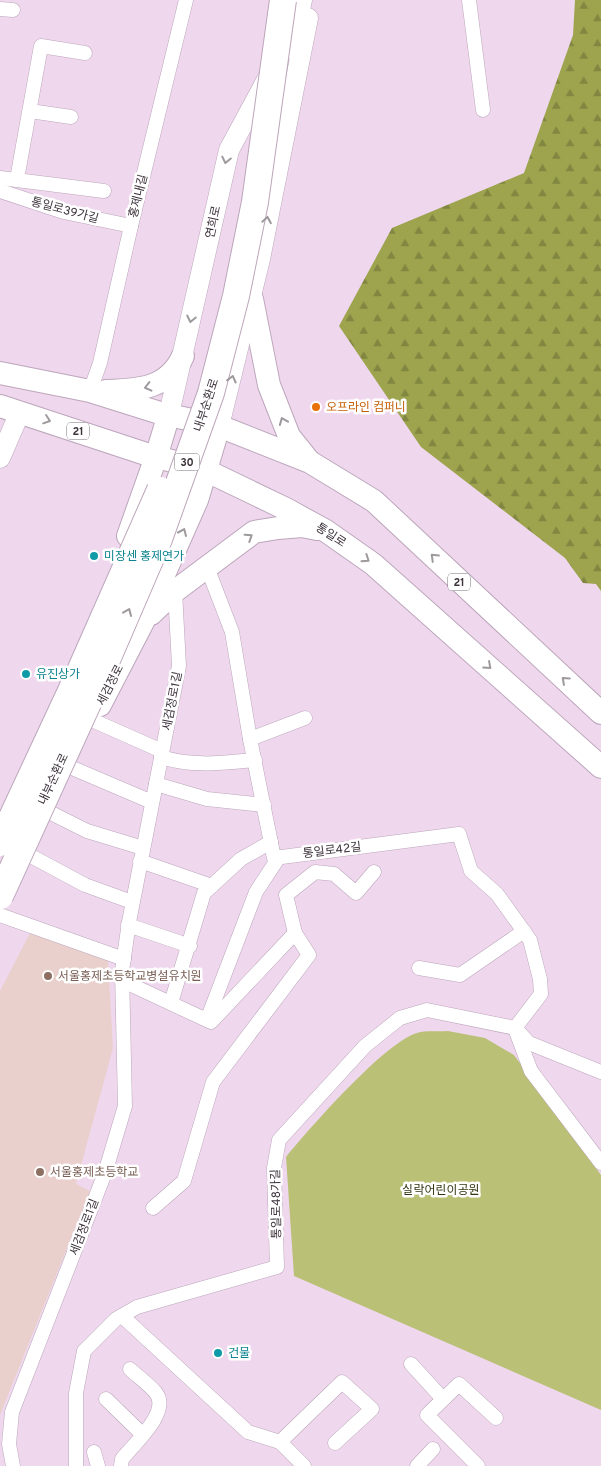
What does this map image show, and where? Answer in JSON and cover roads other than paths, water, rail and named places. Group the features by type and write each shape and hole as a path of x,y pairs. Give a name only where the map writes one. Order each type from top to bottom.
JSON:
{"highway":[{"name":"내부순환로","path":"0,843 77,678 157,496 190,410 216,307 239,200 270,0"},
{"name":"내부순환로","path":"0,894 90,699 159,539 211,393 236,296 255,202 282,0"}],"main road":[{"name":"연희로","path":"156,457 183,356 229,150 297,24 302,0"},
{"path":"205,470 219,426 252,299 298,61 312,0"},
{"path":"252,299 269,384 289,436 310,462"},
{"path":"90,391 151,387 173,373 183,356"},
{"path":"0,373 90,391 169,414 219,426"},
{"path":"0,458 10,409"},
{"name":"통일로","path":"10,409 156,457 205,470 286,508 326,531 373,564 601,767"},
{"name":"21","path":"219,426 310,462 374,501 601,713"},
{"path":"0,830 94,627 156,457"},
{"name":"세검정로","path":"0,894 18,875 92,720 143,622 196,500 205,470"},
{"path":"143,622 176,591 254,532 302,526 326,531"},
{"path":"0,914 18,875"}],"street":[{"name":"홍제내길","path":"90,391 100,363 186,0"},
{"path":"469,0 483,110"},
{"path":"17,179 41,46 85,53"},
{"path":"30,111 72,117"},
{"path":"0,178 104,191"},
{"name":"통일로39가길","path":"0,191 64,212 131,226"},
{"path":"208,567 232,632 250,739 274,858 279,857"},
{"name":"세검정로1길","path":"13,1466 9,1444 12,1412 105,1173 125,1106 124,959 132,902 179,666 176,591"},
{"path":"250,739 305,718"},
{"path":"92,720 180,763 200,765 255,760"},
{"path":"70,767 152,802"},
{"path":"156,784 207,799 264,805"},
{"path":"49,812 87,831 212,886"},
{"name":"통일로42길","path":"279,857 460,834 471,871 497,894 530,940 540,980 540,994 514,1028"},
{"path":"171,1003 190,946 204,893 240,859 271,842"},
{"path":"29,854 85,885 132,902"},
{"path":"209,1021 256,892 279,857"},
{"path":"153,1208 184,1181 213,1082 309,955 295,933 286,895 315,872 334,874 356,893 374,872"},
{"path":"0,914 124,959"},
{"path":"128,925 190,946"},
{"path":"419,968 460,975 524,932"},
{"path":"209,1021 295,933"},
{"path":"123,981 209,1021"},
{"name":"통일로48가길","path":"76,1466 76,1393 84,1351 122,1316 137,1307 277,1267 274,1168 279,1140 366,1046 400,1018 427,1010 514,1028"},
{"path":"514,1028 529,1044 601,1072"},
{"path":"514,1028 532,1071 601,1163"},
{"path":"122,1316 248,1432 280,1442 304,1466"},
{"path":"411,1364 443,1399"},
{"path":"121,1466 122,1459 142,1434 153,1424 159,1405 157,1395 130,1369"},
{"path":"280,1442 342,1382 372,1409 335,1443"},
{"path":"474,1465 427,1415 459,1384 496,1418"},
{"path":"106,1399 142,1434"},
{"path":"417,1466 433,1449"},
{"path":"94,1452 98,1466"}],"place":[{"name":"오프라인 컴퍼니","path":"316,407"},
{"name":"미장센 홍제연가","path":"94,556"},
{"name":"유진상가","path":"26,674"},
{"name":"서울홍제초등학교병설유치원","path":"48,976"},
{"name":"서울홍제초등학교","path":"40,1172"},
{"name":"건물","path":"218,1353"}],"park label":[{"name":"실락어린이공원","path":"441,1190"}]}
